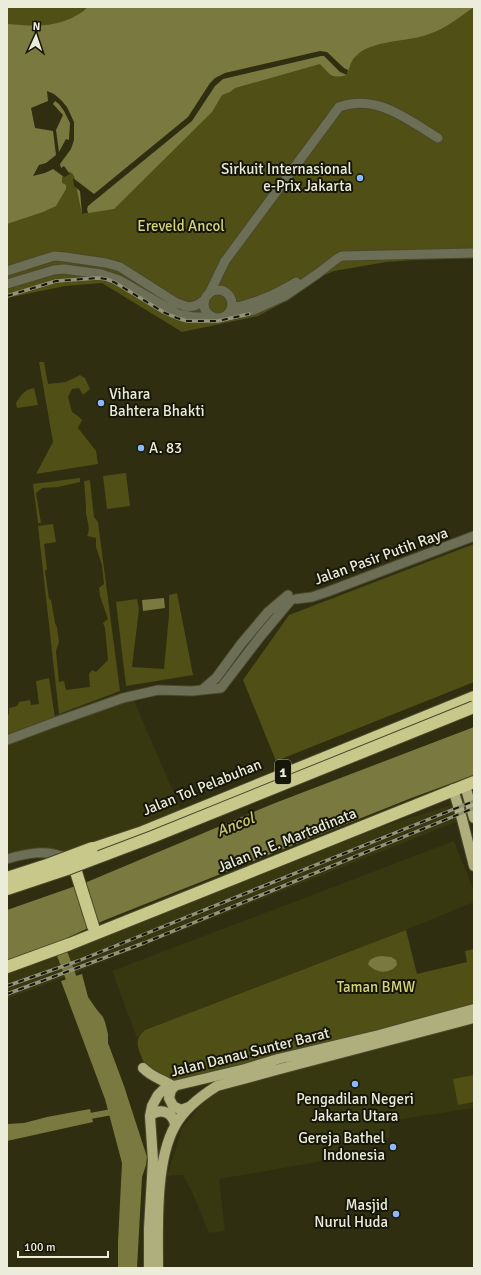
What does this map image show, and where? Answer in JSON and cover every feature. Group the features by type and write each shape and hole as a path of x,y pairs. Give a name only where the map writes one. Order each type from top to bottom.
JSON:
{"highway":[{"name":"Jalan Tol Pelabuhan","path":"7,878 79,855 474,696"},
{"name":"Jalan Tol Pelabuhan","path":"7,889 70,868 172,829 474,708"},
{"path":"7,870 79,855 152,836 220,814 474,708"},
{"name":"Jalan R. E. Martadinata","path":"7,967 70,944 469,783"},
{"path":"79,855 76,873 93,926"},
{"name":"1","path":"7,874 79,855"},
{"name":"Jalan R. E. Martadinata","path":"84,938 93,926 111,927"}],"main road":[{"path":"469,783 474,818"},
{"path":"453,790 472,850 474,866"},
{"name":"Jalan Danau Sunter Barat","path":"158,1268 159,1205 162,1168 166,1150 175,1125 189,1107 208,1091 217,1086 279,1064 474,1009"},
{"name":"Jalan Danau Sunter Barat","path":"149,1268 149,1228 153,1160 150,1116 152,1106 158,1095 165,1088 245,1069 279,1064 474,1018"},
{"path":"144,1068 150,1075 174,1087 169,1094 169,1098 173,1106 181,1110 189,1107"},
{"path":"150,1116 157,1112 166,1112 172,1117 175,1125"}],"street":[{"path":"214,291 225,261 339,107 360,102 384,107 399,114 438,140"},
{"path":"7,284 64,268 102,274 119,280 178,314 193,317 221,318 254,310 285,296 342,256 474,253"},
{"path":"7,271 54,256 106,263 120,267 183,306 195,306 204,300"},
{"path":"232,308 252,304 280,291 314,270 331,263"},
{"path":"212,317 205,310 204,300 206,295 214,291 226,292 230,297 232,308 225,316"},
{"name":"Jalan Pasir Putih Raya","path":"292,598 312,597 327,592 474,536"},
{"path":"202,690 216,678 241,644 268,612 292,598"},
{"path":"7,740 123,698 158,690 202,690 222,688 292,598"},
{"path":"241,644 251,649"},
{"path":"7,860 25,854 50,853 79,855"}],"shaded area":[{"path":"132,696 182,812 78,852 7,859 7,740"},
{"path":"474,798 474,815 7,999 7,967 295,854"},
{"path":"454,841 474,891 474,902 406,930 145,1030 137,1038 112,971"},
{"path":"474,1020 474,1108 390,1121 389,1138 340,1143 336,1159 219,1179 225,1231 209,1233 192,1192 183,1175 167,1176 182,1128 206,1099 221,1090"}],"green space":[{"name":"Ereveld Ancol","path":"7,7 474,7 474,256 386,262 334,271 304,284 286,301 258,316 182,332 102,283 65,286 7,298"},
{"path":"39,362 44,362 48,384 66,382 80,375 85,378 90,389 83,395 79,388 72,389 68,397 72,412 82,420 78,428 96,451 98,464 36,474 53,442"},
{"path":"34,388 38,405 17,408 16,403 21,395"},
{"path":"126,473 130,506 107,509 103,476"},
{"path":"80,478 80,482 58,487 42,488 36,493 41,523 38,523 33,484"},
{"path":"90,480 94,517 98,522 120,691 59,714 38,526 53,524 56,542 44,544 47,569 45,571 49,599 51,600 59,642 56,651 59,682 64,681 66,690 90,687 89,674 92,670 96,672 108,660 105,628 103,623 108,619 100,596 99,588 104,584 102,565 96,547 96,538 87,536 89,528 86,513 84,481"},
{"path":"474,544 474,682 276,761 243,680 289,615"},
{"path":"177,593 193,675 126,686 116,602 137,599 139,609 132,667 164,669 169,615 169,595"},
{"path":"49,678 55,718 7,734 7,716 9,714 9,708 17,706 19,702 30,700 31,705 39,704 36,681"},
{"name":"Taman BMW","path":"406,930 417,974 467,962 465,951 474,949 474,1004 193,1079 171,1082 146,1069 138,1048 138,1039 145,1030"},
{"path":"474,1075 474,1102 458,1105 453,1079"}],"water":[{"path":"87,7 474,7 453,22 435,32 421,37 380,44 362,51 353,60 347,75 337,77 331,75 320,64 235,88 222,95 212,112 114,209 82,214 74,176 70,172 62,177 62,183 66,185 66,189 56,206 7,224 7,24 32,26 48,25 72,18"},
{"path":"164,598 165,608 143,611 142,600"},
{"name":"Ancol","path":"474,727 474,775 414,797 105,920 65,939 7,960 7,910 87,882 275,803"},
{"path":"381,956 391,957 396,960 397,965 390,970 382,972 374,969 368,964 371,959"},
{"path":"82,974 88,997 105,1022 108,1034 108,1043 124,1086 147,1157 142,1177 137,1268 118,1268 122,1163 105,1099 61,981"},
{"path":"90,1109 93,1122 7,1141 7,1124 24,1123"}],"pier":[{"path":"320,51 327,52 348,70 347,75 340,72 324,56 321,56 223,79 215,86 192,121 88,206 88,213 82,214 80,191 74,186 73,178 94,194 188,117 210,83 215,78 225,73"},
{"path":"47,91 54,94 61,100 67,107 74,122 74,140 71,149 60,164 61,168 64,166 70,174 64,177 53,169 33,176 39,165 46,163 56,155 53,131 35,128 31,108 48,101","holes":["55,101 59,104 70,123 69,140 66,139 59,152 56,130 63,115 53,104"]}],"waterway":[{"path":"57,940 76,991"},
{"path":"85,1117 117,1111"}],"railway":[{"path":"7,296 56,281 98,278 114,282 165,313 187,321 218,321 249,314"},
{"path":"7,986 78,961 474,801"},
{"path":"7,994 144,943 474,808"}],"place":[{"name":"Sirkuit Internasional e-Prix Jakarta","path":"360,178"},
{"name":"Vihara Bahtera Bhakti","path":"101,403"},
{"name":"A. 83","path":"141,448"},
{"name":"Pengadilan Negeri Jakarta Utara","path":"355,1084"},
{"name":"Gereja Bathel Indonesia","path":"393,1147"},
{"name":"Masjid Nurul Huda","path":"396,1214"}]}
